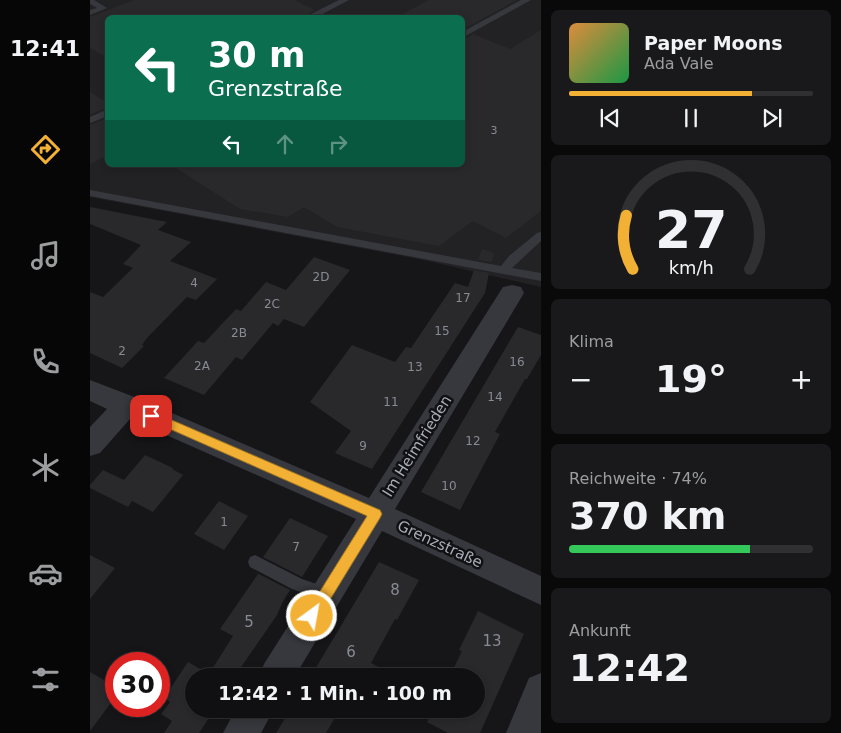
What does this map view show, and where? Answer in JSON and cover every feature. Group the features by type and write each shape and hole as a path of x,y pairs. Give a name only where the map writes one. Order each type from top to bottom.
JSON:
{"street":[{"name":"Im Heimfrieden","path":"281,668 375,514 509,281"},
{"name":"Grenzstraße","path":"90,390 375,514 541,592"},
{"path":"90,445 127,405"},
{"path":"524,733 541,690"},
{"path":"241,733 250,718"}],"lane":[{"path":"313,15 345,0"},
{"path":"465,34 527,0"},
{"path":"90,1 103,8 90,13"},
{"path":"90,120 105,113"},
{"path":"90,193 509,281 541,277"},
{"path":"509,281 512,259 541,235"},
{"path":"255,562 297,584 326,594"}],"shaded area":[{"path":"90,0 541,0 541,287 419,259 90,197"}],"building":[{"path":"134,0 294,0 315,10 306,15 105,15 105,56 90,48 90,17"},
{"path":"429,0 517,0 465,28 465,15 401,15"},
{"path":"541,30 541,211 506,238 473,221 439,246 337,227 304,207 288,217 240,209 174,167 465,167 465,38 473,34 510,49"},
{"path":"90,92 105,101 105,108 90,115"},
{"path":"105,119 105,156 90,164 90,125"},
{"path":"90,207 167,222 158,230 191,242 170,261 217,279 196,300 187,297 147,338 142,345 144,346 122,368 90,353 90,292 103,297 133,268 123,264 141,245 90,224"},
{"path":"482,249 494,253 492,262 478,260"},
{"path":"314,257 350,270 304,327 284,319 278,326 273,323 242,360 236,357 204,395 164,378 198,341 204,343 236,309 241,311 266,282 286,290"},
{"path":"474,270 489,273 485,293 372,469 335,453 351,431 310,402 352,345 395,362 406,347 411,348 455,283 468,287"},
{"path":"518,327 541,335 541,355 495,432 500,434 460,510 421,492"},
{"path":"145,455 173,468 183,475 153,512 132,501 128,507 90,488 90,485 103,470 124,480"},
{"path":"219,501 248,516 224,550 194,534"},
{"path":"290,518 328,536 302,577 263,557"},
{"path":"90,555 115,568 90,599"},
{"path":"379,562 419,580 371,663 381,668 316,668"},
{"path":"253,571 290,590 277,615 241,668 213,668 233,636 220,629 258,574"},
{"path":"478,611 524,634 480,733 448,733 427,722 429,718 485,718 485,668 454,668 462,651 459,650"},
{"path":"188,662 198,668 185,668 185,718 209,718 199,733 164,733 172,721 166,717 170,717 170,689"},
{"path":"90,672 105,681 105,711 90,731"},
{"path":"285,718 335,718 326,733 276,733"}],"route":[{"path":"151,416 375,514 312,616"}]}
